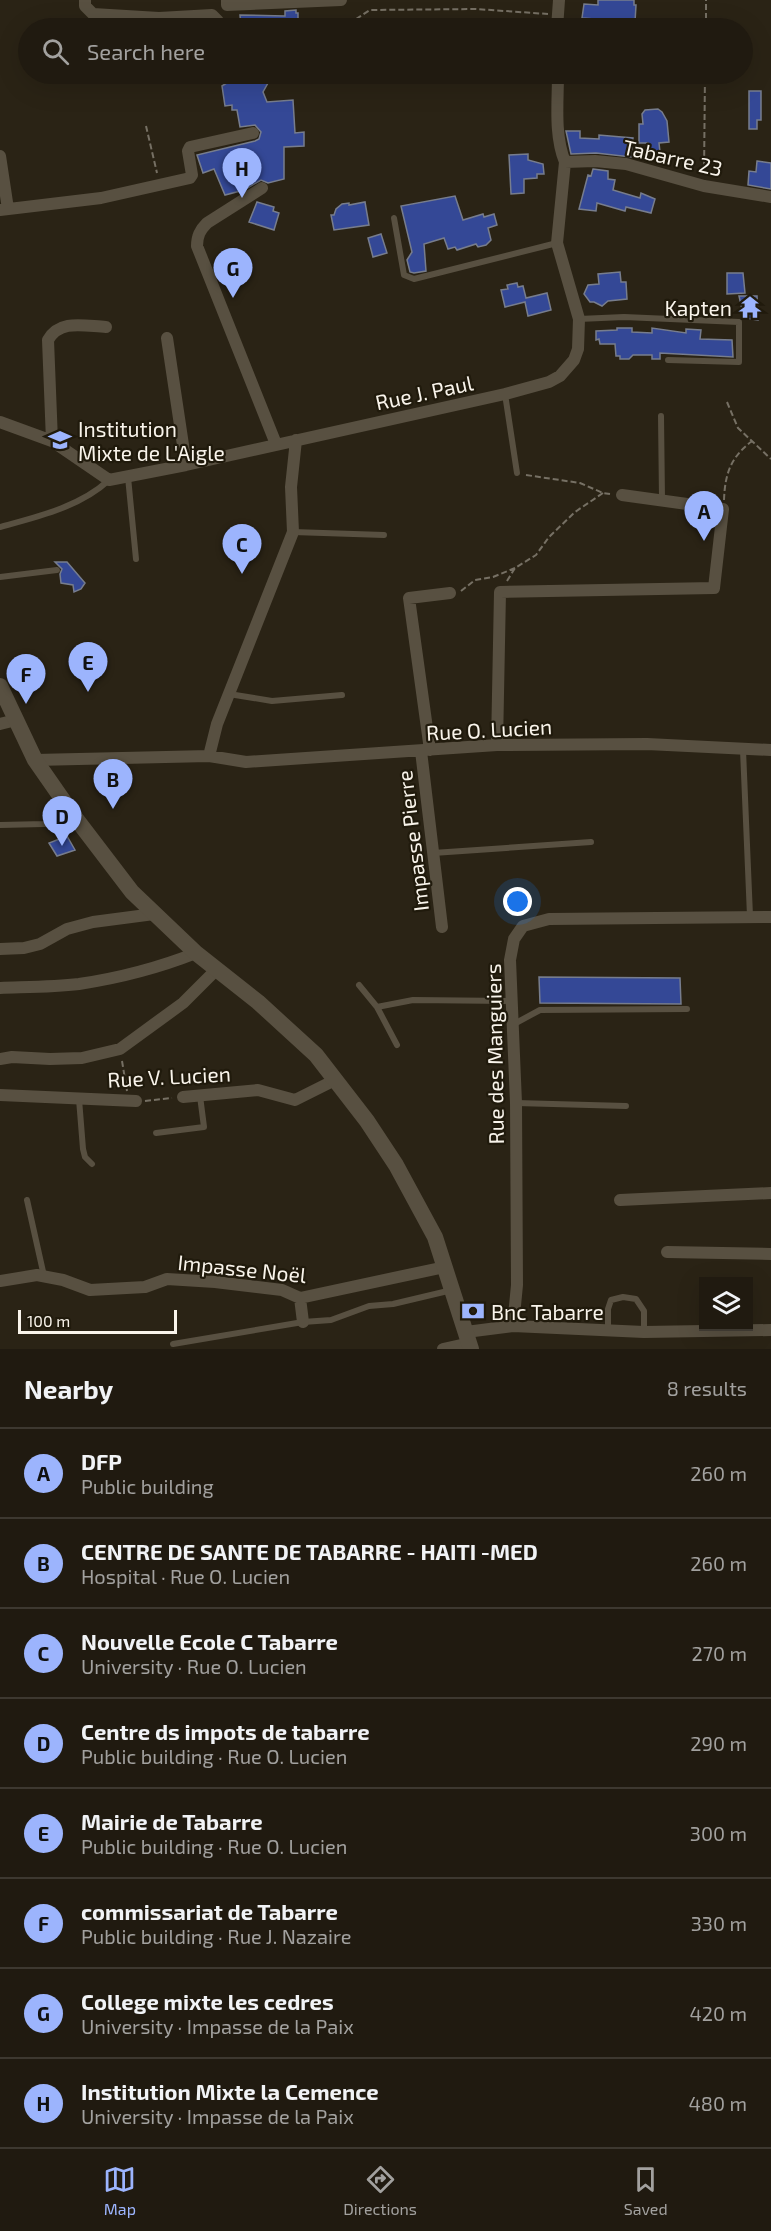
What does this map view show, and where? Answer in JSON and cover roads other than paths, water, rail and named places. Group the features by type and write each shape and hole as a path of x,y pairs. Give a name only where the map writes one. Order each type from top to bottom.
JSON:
{"main road":[{"path":"0,686 8,722 74,816 132,892 196,953 258,1002 316,1055 367,1121 396,1165 435,1237 469,1341"}],"street":[{"path":"85,0 85,6 93,14 159,18 212,15 215,18"},
{"path":"227,0 227,5 341,0"},
{"path":"557,18 559,0"},
{"name":"Rue J. Paul","path":"109,480 505,394 549,382 567,370 578,349 579,319 557,243 565,162 561,152 559,134 558,84"},
{"path":"0,156 4,210 101,198 191,177 188,151 190,147 253,133"},
{"name":"Tabarre 23","path":"565,162 595,161 626,164 704,186 771,197"},
{"path":"262,188 207,223 197,237 197,246 276,444"},
{"path":"52,441 48,340 58,327 68,325 106,327"},
{"path":"167,338 186,465"},
{"path":"0,422 52,441 109,480"},
{"path":"209,756 217,724 293,532 291,487 296,440"},
{"path":"497,745 500,592 714,588 723,508 622,495"},
{"name":"Impasse Pierre","path":"442,927 432,853 425,751 409,598 450,593"},
{"name":"Rue O. Lucien","path":"35,760 209,756 246,762 497,745 647,744 771,750"},
{"path":"0,949 24,948 40,944 67,929 93,922 154,914"},
{"name":"Rue des Manguiers","path":"513,1326 517,1285 516,1103 510,960 514,939 523,926 549,919 771,917"},
{"path":"0,988 78,984 108,979 166,964 196,953"},
{"path":"0,1059 12,1057 82,1058 120,1049 183,1003 216,970"},
{"name":"Rue V. Lucien","path":"183,1097 258,1090 295,1100 334,1080"},
{"name":"Rue V. Lucien","path":"0,1095 132,1101"},
{"path":"620,1200 771,1193"},
{"path":"667,1252 771,1254"},
{"name":"Impasse Noël","path":"0,1281 37,1275 63,1280 90,1290 145,1287 167,1280 215,1282 282,1290 300,1298 445,1267"},
{"path":"300,1298 303,1322"},
{"path":"443,1349 513,1326 644,1332 771,1330"}],"lane":[{"path":"394,218 404,275 414,279 557,243"},
{"path":"579,319 624,317 739,322 739,362 668,360"},
{"path":"505,394 517,473"},
{"path":"661,416 662,499"},
{"path":"128,477 136,559"},
{"path":"0,527 72,504 97,491 109,480"},
{"path":"293,532 384,536"},
{"path":"0,577 57,570"},
{"path":"229,694 272,701 342,695"},
{"path":"743,750 750,916"},
{"path":"0,825 44,824 74,816"},
{"path":"432,853 591,842"},
{"path":"359,985 377,1007 398,1045"},
{"path":"377,1007 413,1000 511,1001"},
{"path":"512,1026 540,1010 687,1009"},
{"path":"156,1132 204,1126 200,1095"},
{"path":"79,1098 83,1149 92,1164"},
{"path":"516,1103 626,1106"},
{"path":"27,1200 45,1276"},
{"path":"173,1344 303,1322 331,1320 369,1306 393,1304 452,1290"},
{"path":"608,1330 608,1309 611,1300 623,1297 636,1299 645,1311 644,1332"}],"place":[{"name":"Institution Mixte la Cemence","path":"242,198"},
{"name":"College mixte les cedres","path":"233,298"},
{"name":"Kapten","path":"750,307"},
{"name":"Institution Mixte de L'Aigle","path":"60,440"},
{"name":"DFP","path":"704,541"},
{"name":"Nouvelle Ecole C Tabarre","path":"242,574"},
{"name":"Mairie de Tabarre","path":"88,692"},
{"name":"commissariat de Tabarre","path":"26,704"},
{"name":"CENTRE DE SANTE DE TABARRE - HAITI -MED","path":"113,809"},
{"name":"Centre ds impots de tabarre","path":"62,846"},
{"name":"Bnc Tabarre","path":"473,1311"}]}
